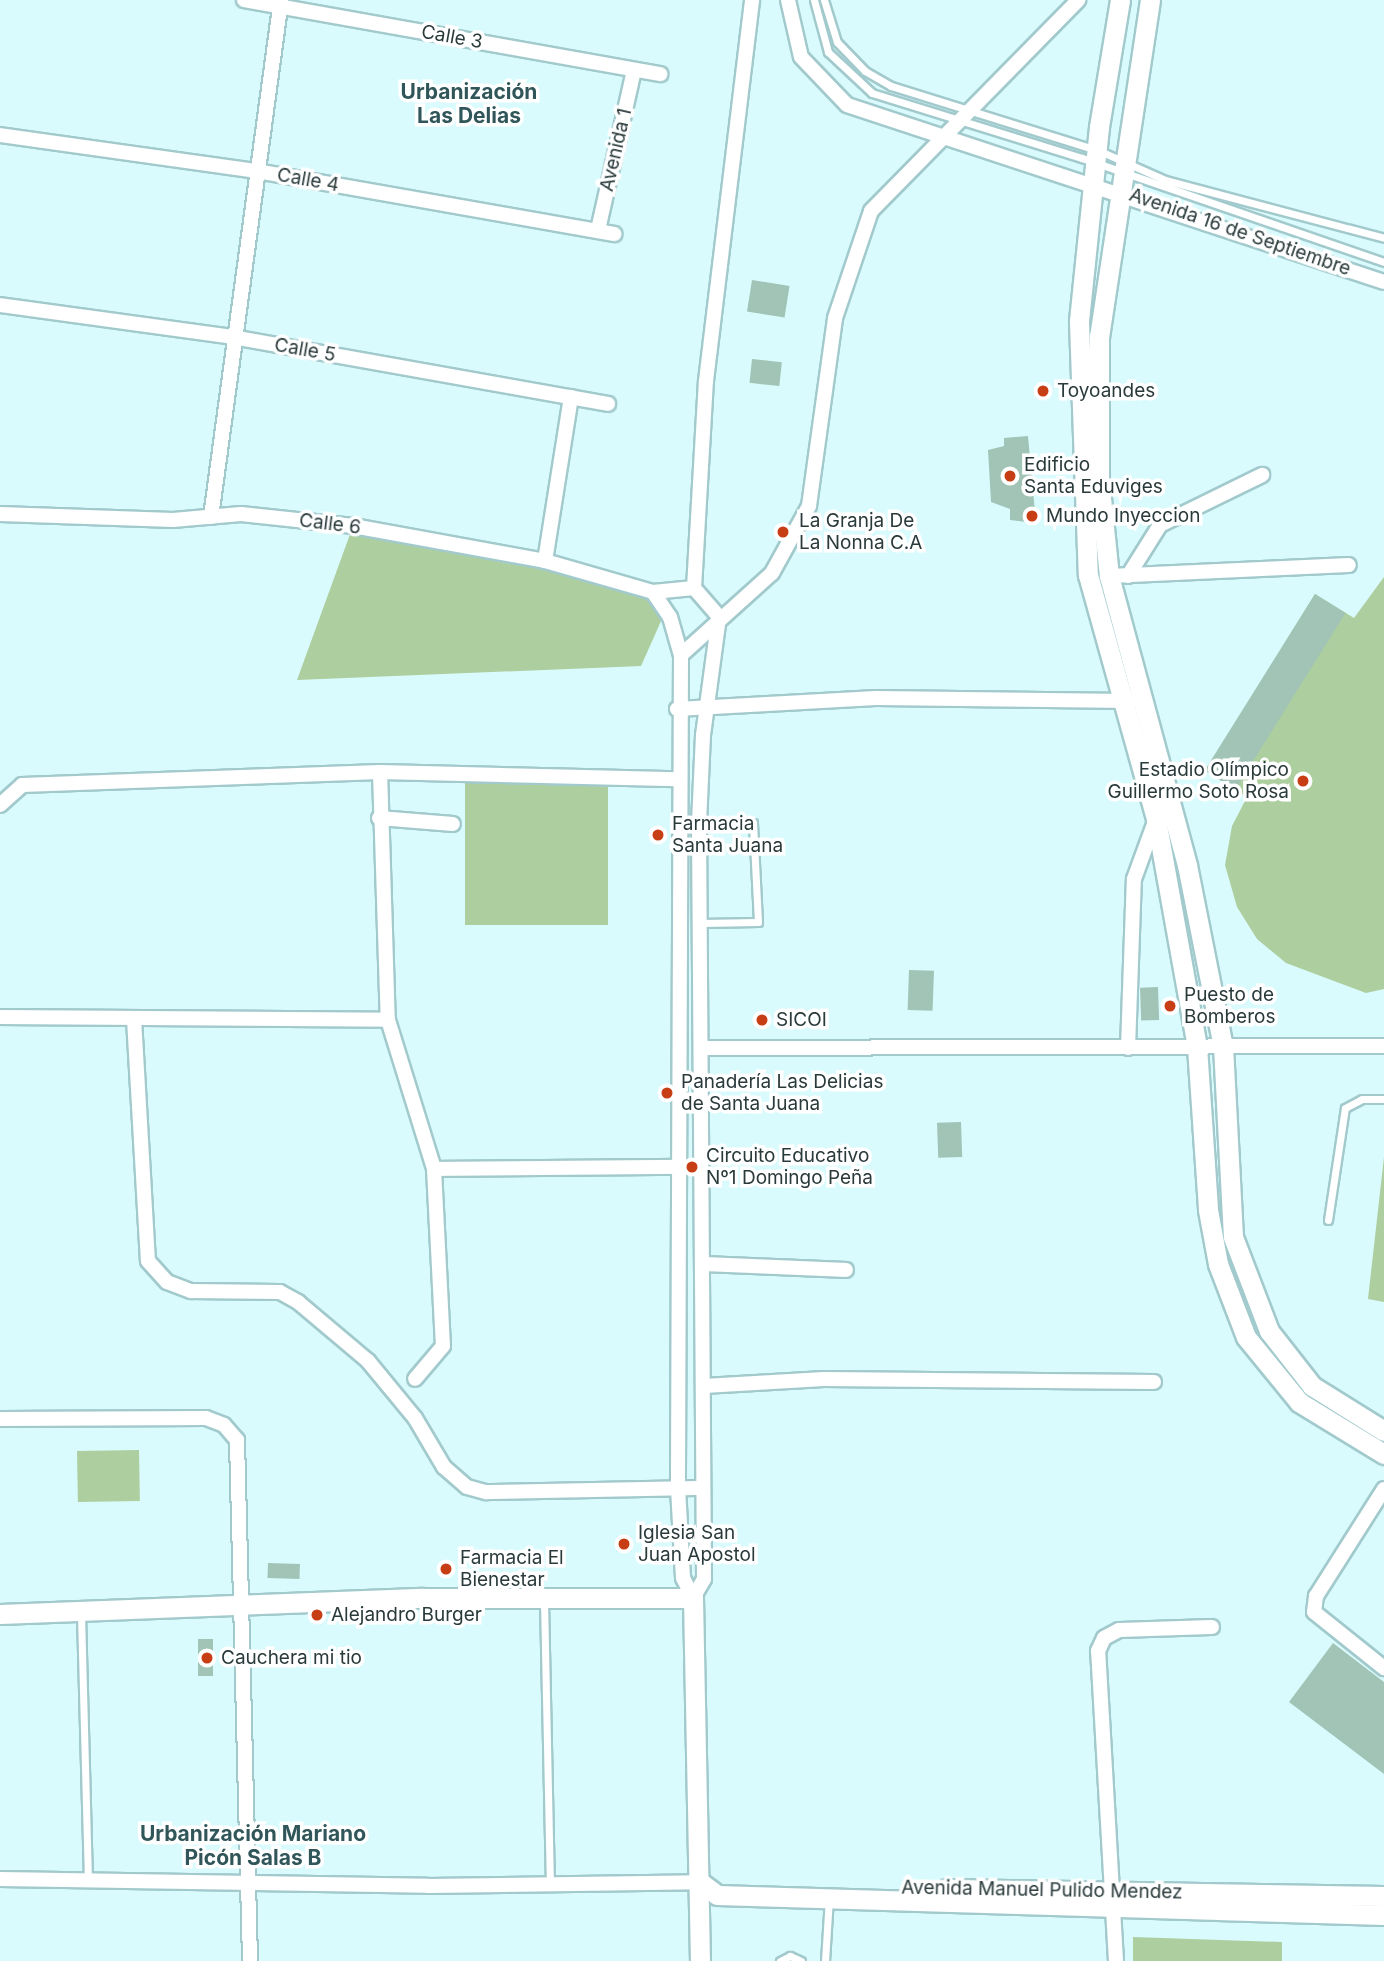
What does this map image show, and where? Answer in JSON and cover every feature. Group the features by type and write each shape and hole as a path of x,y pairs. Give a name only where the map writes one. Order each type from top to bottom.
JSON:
{"street":[{"name":"Calle 3","path":"244,0 281,3 660,74"},
{"path":"693,1598 704,1579 704,1048 699,824 706,707 719,617 694,588 706,381 752,0"},
{"path":"788,0 802,57 827,89 856,109 942,139 1099,166 1122,176 1099,336 1099,478 1142,700 1187,865 1223,1046 1233,1237 1269,1331 1312,1386 1384,1431"},
{"path":"681,655 719,617 772,573 809,506 835,318 871,211 1078,0"},
{"path":"1120,0 1079,322 1081,483 1088,575 1120,702 1156,820 1197,1047 1208,1210 1218,1264 1246,1337 1299,1402 1384,1454"},
{"name":"Avenida 16 de Septiembre","path":"1150,0 1122,176 1384,282"},
{"path":"211,517 233,337 281,3"},
{"name":"Avenida 1","path":"598,230 634,70"},
{"name":"Calle 4","path":"0,135 257,171 614,234"},
{"name":"Calle 5","path":"0,305 233,337 608,404"},
{"path":"545,561 571,397"},
{"path":"1118,576 1160,525 1262,475"},
{"name":"Calle 6","path":"0,514 211,517 241,514 353,526 545,561 653,592"},
{"path":"1118,576 1349,565"},
{"path":"694,588 653,592 670,617 681,655 677,709 680,1167 678,1488 682,1578 693,1598 700,1961"},
{"path":"677,709 876,698 1042,703 1142,700"},
{"path":"0,805 22,785 380,772 677,779"},
{"path":"380,772 379,818 388,1020 434,1169 443,1346 415,1379"},
{"path":"379,818 453,824"},
{"path":"1128,1048 1134,879 1156,820"},
{"path":"0,1017 388,1020"},
{"path":"134,1019 148,1261 167,1282 191,1291 281,1292 298,1302 369,1361 415,1418 444,1467 467,1487 486,1492 702,1488"},
{"path":"704,1048 1384,1046"},
{"path":"434,1169 680,1167"},
{"path":"705,1264 846,1270"},
{"path":"704,1386 824,1379 1154,1382"},
{"path":"0,1419 206,1418 224,1425 237,1440 240,1605 248,1783 245,1884 250,1961"},
{"path":"1384,1489 1316,1596 1314,1612 1384,1668"},
{"path":"0,1614 543,1597 693,1598"},
{"path":"1116,1961 1098,1651 1104,1638 1119,1630 1212,1627"},
{"path":"0,1879 550,1886 700,1882 717,1895 829,1898 1112,1898 1384,1915"},
{"name":"Avenida Manuel Pulido Mendez","path":"700,1882 1112,1898 1384,1896"}],"lane":[{"path":"814,0 828,52 861,85 882,97 964,115 1099,166"},
{"path":"824,0 837,42 865,71 891,86 1122,176 1384,262"},
{"path":"1122,176 1165,180 1384,237"},
{"path":"699,824 752,823 758,922 701,923"},
{"path":"1328,1220 1345,1108 1362,1098 1384,1100"},
{"path":"543,1597 550,1886"},
{"path":"81,1610 88,1880"},
{"path":"825,1961 829,1898"},
{"path":"780,1961 789,1956 801,1961"}],"green space":[{"path":"353,526 537,555 670,601 641,666 297,680"},
{"name":"Estadio Olímpico Guillermo Soto Rosa","path":"1384,577 1384,989 1366,993 1286,963 1257,939 1237,907 1225,865 1232,826 1247,797 1205,771 1315,594 1354,618"},
{"path":"465,781 608,781 608,925 465,925"},
{"path":"1384,1157 1384,1302 1368,1299"},
{"path":"139,1450 140,1501 78,1502 77,1451"},
{"path":"1133,1937 1282,1942 1282,1961 1133,1961"}],"building":[{"path":"752,280 790,286 785,318 747,312"},
{"path":"752,359 782,362 779,386 749,383"},
{"name":"Edificio Santa Eduviges","path":"1028,436 1036,523 1010,520 1010,509 991,502 988,450 1004,446 1004,438"},
{"path":"1315,594 1346,613 1235,789 1205,770"},
{"path":"909,970 934,971 933,1011 908,1010"},
{"path":"1158,987 1159,1020 1141,1021 1140,988"},
{"path":"961,1122 962,1157 938,1158 937,1123"},
{"path":"268,1563 300,1564 299,1579 267,1578"},
{"name":"Cauchera mi tio","path":"198,1639 213,1639 213,1676 198,1676"},
{"path":"1333,1643 1384,1682 1384,1774 1289,1702"}],"place":[{"name":"Toyoandes","path":"1043,391"},
{"name":"Edificio Santa Eduviges","path":"1010,476"},
{"name":"Mundo Inyeccion","path":"1032,516"},
{"name":"La Granja De La Nonna C.A","path":"783,532"},
{"name":"Estadio Olímpico Guillermo Soto Rosa","path":"1303,781"},
{"name":"Farmacia Santa Juana","path":"658,835"},
{"name":"Puesto de Bomberos","path":"1170,1006"},
{"name":"SICOI","path":"762,1020"},
{"name":"Panadería Las Delicias de Santa Juana","path":"667,1093"},
{"name":"Circuito Educativo Nº1 Domingo Peña","path":"692,1167"},
{"name":"Iglesia San Juan Apostol","path":"624,1544"},
{"name":"Farmacia El Bienestar","path":"446,1569"},
{"name":"Alejandro Burger","path":"317,1615"},
{"name":"Cauchera mi tio","path":"207,1658"}],"district":[{"name":"Urbanización Las Delias","path":"469,104"},
{"name":"Urbanización Mariano Picón Salas B","path":"253,1846"}]}
